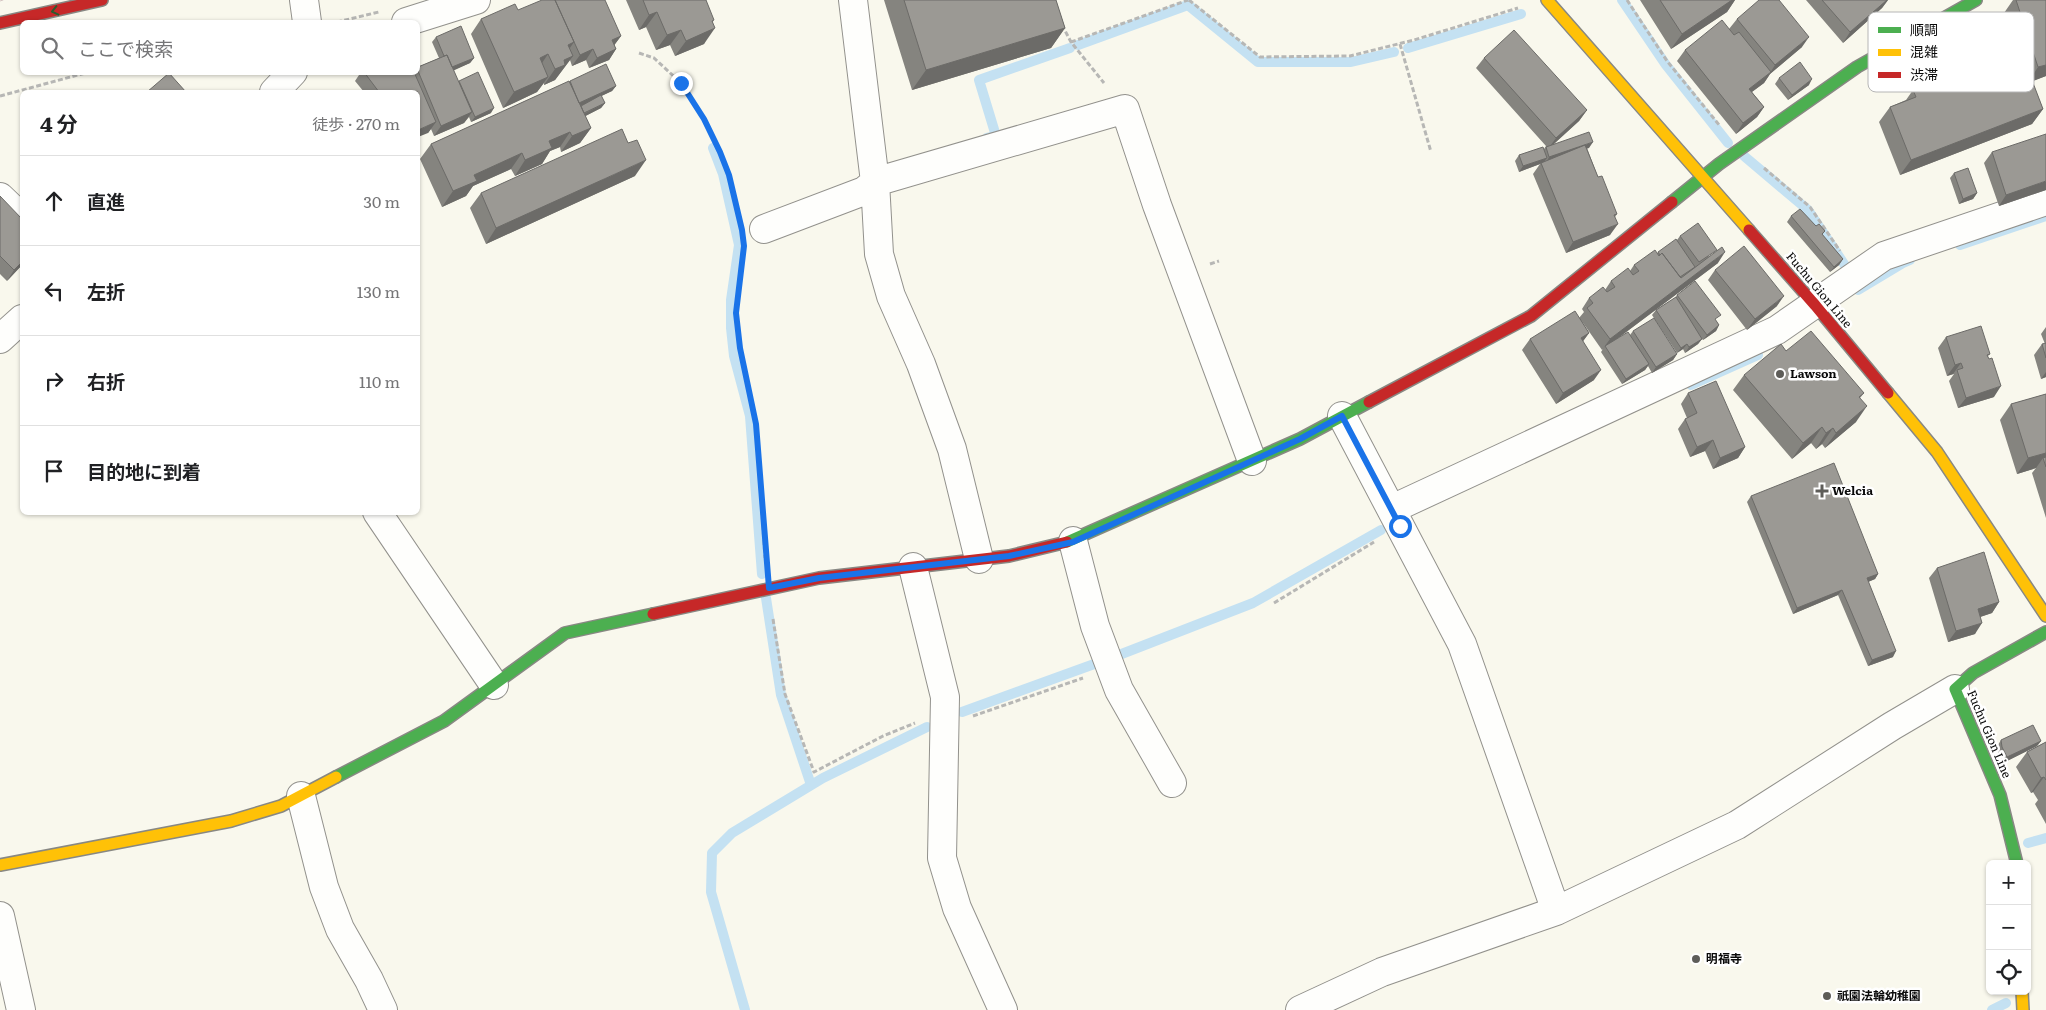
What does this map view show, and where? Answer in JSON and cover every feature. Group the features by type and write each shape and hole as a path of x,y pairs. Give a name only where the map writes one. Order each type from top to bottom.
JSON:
{"main road":[{"path":"0,23 102,0"},
{"name":"Fuchu Gion Line","path":"1547,0 1815,305 1937,452 2046,616"},
{"path":"1955,12 1976,0"},
{"path":"0,865 231,821 281,806 444,721 565,633 819,578 1009,556 1073,542 1300,439 1532,316 1703,176 1868,60"},
{"name":"Fuchu Gion Line","path":"2016,860 2000,795 1955,689 1974,674 2046,632"},
{"path":"2022,995 2023,1010"}],"street":[{"path":"304,0 307,20"},
{"path":"412,20 476,0"},
{"path":"853,0 874,182 879,254 891,296 921,364 952,449 979,559"},
{"path":"276,90 290,75"},
{"path":"749,232 864,191 874,182 1124,109 1157,205 1252,460"},
{"path":"0,197 20,216"},
{"path":"1396,517 1777,330 1884,256 2046,202"},
{"path":"0,339 20,321"},
{"path":"1342,416 1462,644 1556,911"},
{"path":"379,515 494,685"},
{"path":"1073,542 1095,626 1118,690 1172,783"},
{"path":"913,567 945,696 942,858 958,908 1003,1010"},
{"path":"1300,1010 1382,972 1556,911 1737,825 1892,726 1955,689"},
{"path":"301,796 324,887 340,929 369,980 383,1010"},
{"path":"0,916 21,1010"}],"path":[{"path":"1071,42 1188,0 1260,57 1350,56 1400,44 1526,6"},
{"path":"1059,19 1071,42 1124,109"},
{"path":"1400,44 1431,152"},
{"path":"639,53 654,58 681,83 704,119 729,175 749,232 736,313 742,364 756,424 769,588 785,694 814,772 883,736 1089,675"},
{"path":"22,90 78,75"},
{"path":"0,96 20,91"},
{"path":"1274,603 1396,517"}],"building":[{"path":"542,0 555,0 574,42 568,45 573,56 564,60 565,65 555,69 548,54 540,58 548,77 514,92 481,19 515,4 518,10"},
{"path":"555,0 605,0 621,36 612,40 616,49 597,58 593,49 580,55"},
{"path":"643,0 706,0 715,28 686,41 681,30 667,35 657,12 649,15"},
{"path":"904,0 1056,0 1065,28 926,70"},
{"path":"1660,0 1732,0 1682,34"},
{"path":"1759,0 1779,0 1809,37 1775,65 1737,19"},
{"path":"1822,0 1887,0 1873,12 1868,12 1868,16 1850,32"},
{"path":"2016,0 2046,0 2046,65 2038,67 2034,55 2034,12 2020,12"},
{"path":"1722,20 1734,35 1739,32 1771,72 1749,89 1764,107 1743,123 1685,50"},
{"path":"461,26 474,58 452,67 447,55 444,56 436,37"},
{"path":"1514,30 1587,110 1556,138 1484,58"},
{"path":"447,55 472,112 441,126 420,75 420,66"},
{"path":"1800,62 1812,79 1792,95 1779,78"},
{"path":"606,64 616,86 579,103 570,81"},
{"path":"478,72 494,108 475,117 459,81"},
{"path":"167,75 171,75 184,90 149,90"},
{"path":"366,75 415,75 436,122 420,129 420,90 378,90"},
{"path":"569,81 591,128 572,136 570,132 549,141 552,148 525,160 522,153 474,175 477,181 453,191 431,144"},
{"path":"2034,85 2043,109 1911,160 1890,107 1916,97 1914,92 2034,92"},
{"path":"601,95 605,103 584,113 581,106"},
{"path":"622,129 628,143 637,140 646,160 496,228 481,193"},
{"path":"1589,132 1593,142 1549,157 1546,147"},
{"path":"2046,134 2046,181 2006,195 1992,152"},
{"path":"1585,145 1598,177 1602,176 1617,214 1614,215 1618,224 1573,242 1541,163"},
{"path":"1543,147 1547,158 1523,166 1519,155"},
{"path":"1968,168 1977,193 1963,199 1954,173"},
{"path":"0,196 20,217 20,264 14,270 0,256"},
{"path":"1800,209 1816,226 1819,224 1825,231 1822,234 1843,259 1834,267 1791,216"},
{"path":"1698,223 1717,250 1699,262 1680,236"},
{"path":"1676,239 1695,267 1680,277 1662,253 1660,255 1658,252"},
{"path":"1744,246 1784,296 1755,319 1715,270"},
{"path":"1722,247 1725,252 1610,339 1587,308 1593,303 1589,298 1603,287 1607,292 1615,287 1611,281 1628,268 1633,275 1639,271 1634,265 1655,250 1659,256 1662,253 1681,278"},
{"path":"1695,281 1721,315 1715,319 1719,325 1707,335 1677,295"},
{"path":"1676,297 1702,339 1689,347 1687,344 1681,348 1656,310"},
{"path":"1575,311 1589,333 1581,338 1601,370 1563,393 1530,339"},
{"path":"1654,318 1677,354 1656,367 1633,331"},
{"path":"1981,326 1990,354 1987,355 1989,359 1992,358 2001,386 1966,398 1957,370 1963,368 1961,363 1955,365 1946,337"},
{"path":"1811,331 1864,393 1859,397 1867,406 1836,433 1833,428 1826,433 1822,427 1803,443 1744,375 1781,344 1786,351"},
{"path":"1628,332 1649,364 1626,379 1605,346"},
{"path":"2046,343 2046,358 2042,344"},
{"path":"1716,381 1745,447 1720,458 1713,440 1697,447 1685,419 1697,413 1688,393"},
{"path":"2046,394 2046,453 2028,458 2011,404"},
{"name":"Welcia","path":"1834,463 1878,574 1867,578 1896,651 1872,660 1842,590 1797,608 1751,496"},
{"path":"1984,552 1999,602 1978,609 1982,623 1956,631 1937,568"},
{"path":"2033,725 2041,741 2007,757 2001,740"},
{"path":"2046,742 2046,780 2044,777 2041,778 2027,752"}],"waterway":[{"path":"1622,0 1666,65 1728,143"},
{"path":"1078,45 1188,5 1258,62 1351,62 1394,52"},
{"path":"1408,48 1521,14"},
{"path":"987,138 996,136 979,80 1070,48"},
{"path":"713,148 723,174 739,245 731,300 731,328 734,356 750,416 762,574"},
{"path":"1744,156 1808,210 1848,270"},
{"path":"1960,245 2046,216"},
{"path":"1858,290 1910,260"},
{"path":"1691,385 1758,355"},
{"path":"1119,655 1253,603 1381,530"},
{"path":"766,598 781,695 811,785"},
{"path":"962,712 1097,663"},
{"path":"745,1010 711,892 712,853 732,833 823,778 927,727"},
{"path":"2028,843 2046,838"},
{"path":"1992,1010 2006,1003"}],"traffic: fast":[{"path":"1955,12 1976,0"},
{"path":"1672,202 1719,164 1868,61"},
{"path":"1067,542 1300,439 1369,402"},
{"path":"336,777 444,721 565,633 653,614"},
{"path":"2016,860 2000,795 1955,689 1973,673 2046,632"}],"traffic: slow":[{"path":"1547,0 1749,230"},
{"path":"1888,393 1937,452 2046,616"},
{"path":"0,865 231,821 281,806 336,777"},
{"path":"2022,995 2023,1010"}],"traffic: jam":[{"path":"0,23 102,0"},
{"path":"1369,402 1531,316 1672,202"},
{"path":"1749,230 1815,305 1888,393"},
{"path":"653,614 819,578 1009,556 1067,542"}],"place":[{"name":"Lawson","path":"1780,374"},
{"name":"Welcia","path":"1822,491"},
{"name":"明福寺","path":"1696,959"},
{"name":"祇園法輪幼稚園","path":"1827,996"}],"route":[{"path":"681,83 704,119 720,152 729,175 742,230 744,246 736,313 745,380 756,424 769,588 819,578 1009,556 1073,542 1300,439 1342,416 1400,526"}]}
